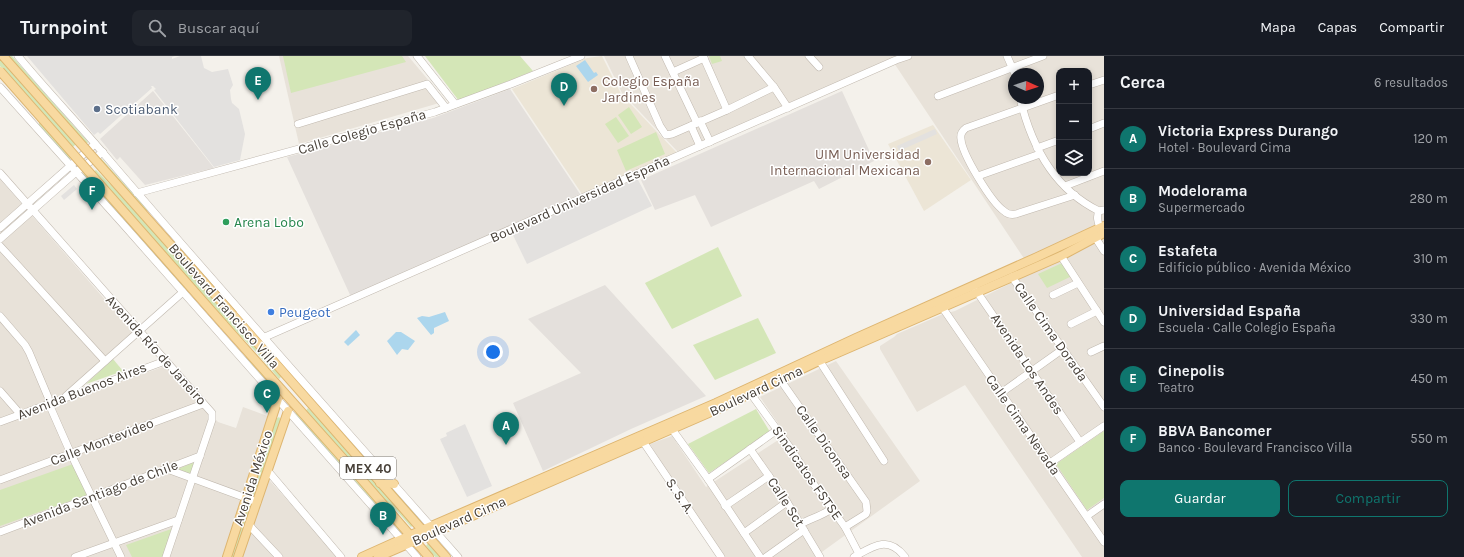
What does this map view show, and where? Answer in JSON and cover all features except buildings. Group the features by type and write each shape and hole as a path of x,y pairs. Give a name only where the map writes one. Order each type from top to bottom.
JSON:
{"main road":[{"name":"Boulevard Francisco Villa","path":"3,56 446,557"},
{"name":"Boulevard Francisco Villa","path":"0,71 430,557"},
{"name":"Boulevard Cima","path":"670,426 716,403 778,377 1101,233"},
{"name":"Boulevard Cima","path":"857,341 942,308 975,289 1012,277 1058,252"},
{"name":"Boulevard Cima","path":"404,542 641,438 751,394 778,377"},
{"name":"Avenida México","path":"227,557 278,399"},
{"name":"Avenida México","path":"238,557 288,411"},
{"path":"380,483 394,484"},
{"path":"362,557 404,542"},
{"path":"378,557 404,542"}],"street":[{"name":"Boulevard Francisco Villa","path":"18,56 458,557"},
{"path":"417,56 455,104"},
{"name":"Calle Colegio España","path":"137,193 317,145 446,108 581,56"},
{"path":"629,56 665,134 672,134 727,110 774,87"},
{"path":"665,56 696,123 710,142"},
{"path":"748,56 774,87 788,108"},
{"path":"809,56 819,67"},
{"name":"Boulevard Universidad España","path":"265,338 908,56"},
{"path":"1007,56 1013,66"},
{"path":"938,96 1013,66 1043,56"},
{"path":"673,72 704,57 727,110"},
{"path":"1092,84 1104,80"},
{"path":"298,124 427,84 446,108"},
{"name":"Boulevard Francisco Villa","path":"0,87 71,165 417,557"},
{"path":"1056,96 966,128 961,133 962,146 968,160 978,176 1000,208 1007,213 1012,215 1075,195"},
{"path":"1021,104 1039,151 1050,171 1075,195 1101,211 1097,217 1104,251"},
{"path":"696,123 700,146"},
{"path":"1092,128 1104,123"},
{"path":"978,176 1039,151 1056,142"},
{"path":"0,228 95,144"},
{"path":"0,239 76,172 103,152"},
{"path":"1065,186 1104,171"},
{"name":"Avenida Río de Janeiro","path":"0,173 212,413 212,420 166,557"},
{"path":"0,246 105,361"},
{"path":"1058,252 1104,322"},
{"name":"Calle Cima Dorada","path":"1012,277 1104,408"},
{"path":"1053,296 1078,283"},
{"name":"Avenida Los Andes","path":"975,289 1080,442"},
{"path":"63,399 183,292"},
{"name":"Calle Cima Nevada","path":"942,308 1104,542"},
{"path":"1072,324 1097,311"},
{"path":"0,316 27,348 73,453 125,557"},
{"path":"1090,352 1104,346"},
{"path":"1001,393 1063,349"},
{"path":"818,359 884,461"},
{"name":"Avenida Buenos Aires","path":"0,422 165,360"},
{"name":"Calle Diconsa","path":"778,377 866,502 866,514 844,527"},
{"path":"0,391 21,415"},
{"name":"Sindicatos FSTSE","path":"751,394 844,527 857,555"},
{"name":"Calle Montevideo","path":"0,480 203,404"},
{"path":"670,426 708,479 760,557"},
{"path":"1050,463 1104,426"},
{"path":"708,479 777,430"},
{"name":"S. S. A.","path":"641,438 721,557"},
{"name":"Calle Sct","path":"750,449 803,527 820,557"},
{"name":"Avenida Santiago de Chile","path":"0,532 200,456"},
{"path":"167,469 257,502"},
{"path":"268,471 341,557"},
{"path":"725,506 769,476"},
{"path":"744,533 786,502"},
{"path":"1087,516 1104,504"},
{"path":"766,557 803,527 810,518 823,515 831,509"},
{"path":"75,557 118,543 178,520"},
{"path":"249,525 279,557"},
{"path":"90,557 118,543"},
{"path":"118,543 121,557"},
{"path":"857,555 875,545 889,545 898,549 905,557"}],"shaded area":[{"path":"27,56 175,56 172,57 172,59 180,56 201,56 204,68 212,72 228,69 233,85 230,90 232,103 239,109 245,134 240,160 214,167 154,90 156,89 153,86 151,86 152,88 100,134 98,132 94,135"},
{"path":"279,56 408,56 446,101 299,144"},
{"path":"602,56 621,94 677,153 582,194 512,89 587,58"},
{"path":"604,56 1104,56 1104,557 1082,557 965,385 917,412 880,349 880,346 897,334 943,314 955,311 1033,272 892,60 678,152 622,93"},
{"path":"510,89 580,194 351,297 287,157 433,118"},
{"path":"153,91 214,168 145,185 120,157 117,160 100,139"},
{"path":"842,91 874,161 819,189 814,181 711,227 695,195 655,210 641,180"},
{"name":"UIM Universidad Internacional Mexicana","path":"933,125 971,180 924,211 888,144"},
{"path":"935,129 937,134 899,151 897,146"},
{"path":"637,178 652,206 527,264 512,233"},
{"path":"0,179 134,333 60,404 165,366 218,422 236,428 243,407 270,417 254,463 338,557 0,557"},
{"path":"74,185 77,189 64,200 61,196"},
{"path":"605,285 706,396 631,429 543,471 513,403 581,373 528,319"},
{"path":"836,361 920,481 815,557 719,557 650,444 672,436 706,487 786,435 760,397"},
{"path":"465,424 492,486 467,497 440,439 447,436 446,433"}],"green space":[{"path":"0,56 77,143 73,147 0,66"},
{"path":"7,56 12,56 88,142 86,145"},
{"path":"283,56 402,56 406,62 291,93"},
{"path":"425,56 520,56 533,71 459,101"},
{"path":"709,56 720,56 722,61 712,64"},
{"path":"629,107 642,127 631,134 618,115"},
{"path":"616,117 629,136 618,143 605,124"},
{"path":"39,122 72,158 69,159 39,126"},
{"path":"656,132 665,154 626,171 617,150"},
{"path":"99,156 148,210 146,213 97,159"},
{"path":"96,170 123,197 283,375 279,379 256,352 204,298 93,172"},
{"path":"85,172 193,294 185,291 82,175"},
{"path":"718,247 742,296 672,329 645,283"},
{"path":"1062,263 1072,276 1047,288 1038,274"},
{"path":"197,271 203,272 290,367 287,371"},
{"path":"758,318 776,353 715,380 693,345"},
{"path":"244,350 273,384 271,386 246,358"},
{"path":"113,359 123,371 86,384"},
{"path":"313,396 388,481 379,476 312,398"},
{"path":"308,408 338,438 413,525 411,527 396,510 388,504 305,412"},
{"path":"756,409 770,432 709,473 688,444"},
{"path":"298,411 403,530 401,533 295,414"},
{"path":"279,417 282,421 256,495 251,494 274,420"},
{"path":"1104,431 1104,498 1087,510 1056,464"},
{"path":"197,461 192,476 178,469"},
{"path":"73,464 87,495 0,526 0,490"},
{"path":"387,486 395,489 423,520 420,523"},
{"path":"248,503 252,504 235,557 229,557"},
{"path":"174,528 164,557 132,557 126,545"},
{"path":"428,543 441,557 435,557 426,546"}],"water":[{"path":"585,60 594,73 596,72 598,75 588,82 576,66"},
{"path":"445,312 449,321 434,328 434,333 431,335 417,318 422,316 429,317"},
{"path":"356,330 360,335 348,346 344,342"},
{"path":"396,332 401,332 415,341 408,350 402,349 397,355 387,341"}],"place":[{"name":"Colegio España Jardines","path":"594,89"},
{"name":"Cinepolis","path":"258,100"},
{"name":"Universidad España","path":"564,106"},
{"name":"Scotiabank","path":"97,109"},
{"name":"UIM Universidad Internacional Mexicana","path":"928,162"},
{"name":"BBVA Bancomer","path":"92,210"},
{"name":"Arena Lobo","path":"226,222"},
{"name":"Peugeot","path":"271,312"},
{"name":"Estafeta","path":"267,413"},
{"name":"Victoria Express Durango","path":"506,445"},
{"name":"Modelorama","path":"383,535"}]}
